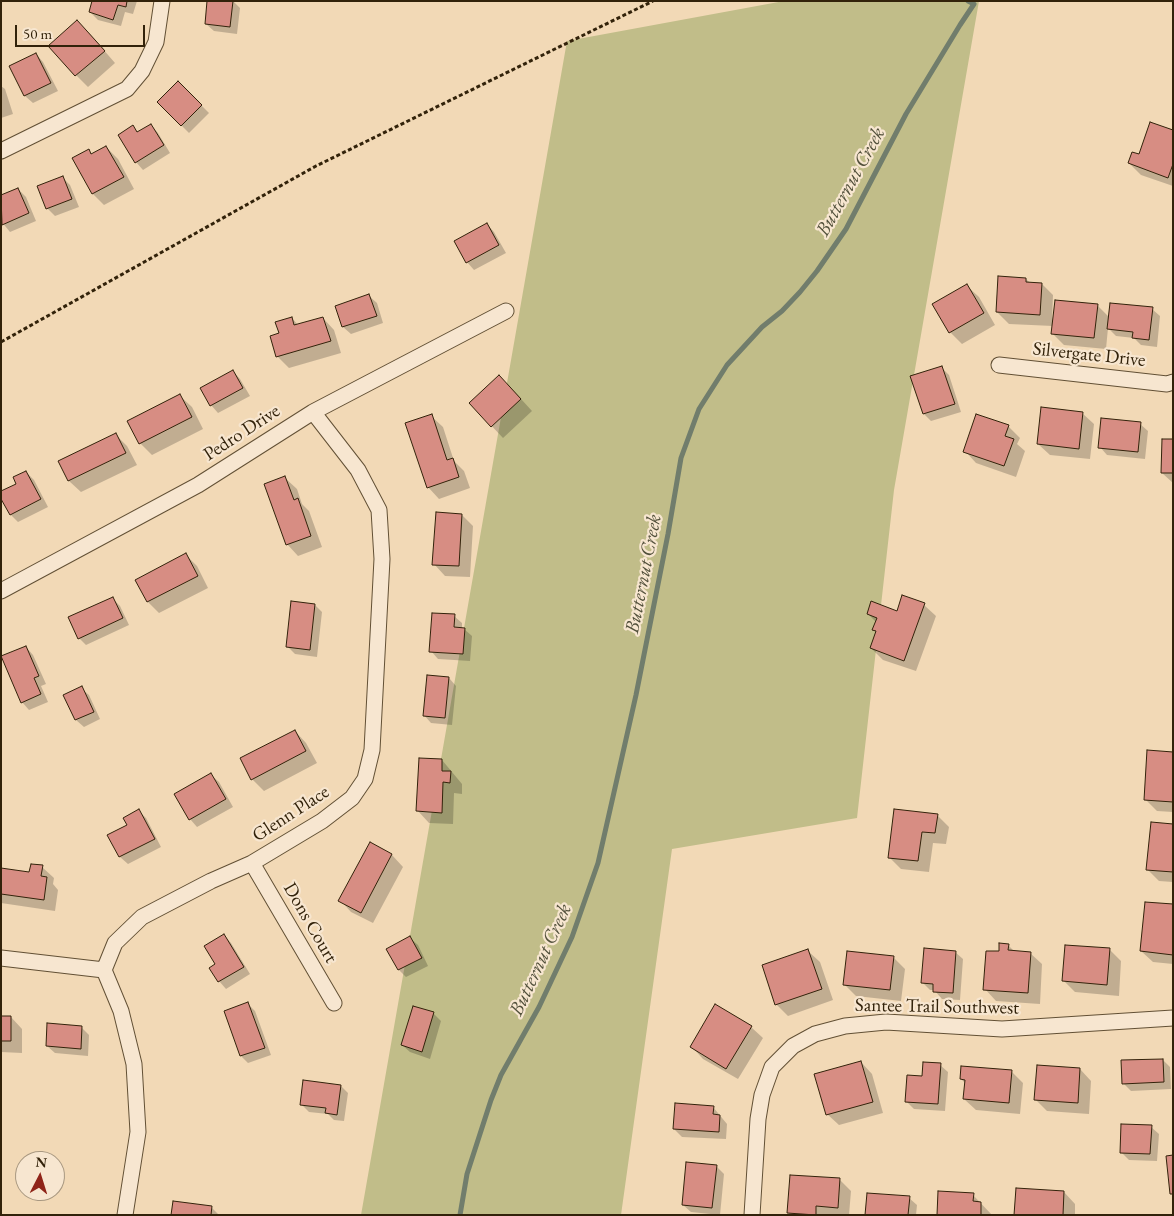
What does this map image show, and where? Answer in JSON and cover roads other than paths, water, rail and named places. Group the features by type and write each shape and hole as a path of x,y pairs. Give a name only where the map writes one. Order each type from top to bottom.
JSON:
{"street":[{"path":"1,151 127,88 142,71 156,42 162,1"},
{"name":"Pedro Drive","path":"1,591 198,485 313,412 506,312"},
{"name":"Silvergate Drive","path":"999,365 1167,384 1173,382"},
{"name":"Glenn Place","path":"104,970 115,944 142,918 211,880 252,863 322,821 352,798 365,779 372,750 382,559 379,510 358,470 313,412"},
{"name":"Dons Court","path":"252,863 334,1003"},
{"path":"1,958 104,970 122,1011 134,1064 138,1132 125,1215"},
{"name":"Santee Trail Southwest","path":"752,1215 758,1119 762,1095 772,1067 793,1046 815,1034 845,1026 886,1022 1002,1029 1173,1018"}],"waterway":[{"name":"Butternut Creek","path":"460,1215 467,1174 491,1100 501,1075 539,1007 572,937 598,863 636,695 681,458 699,409 727,365 762,327 782,311 800,292 846,229 906,114 974,4 968,1"}]}
